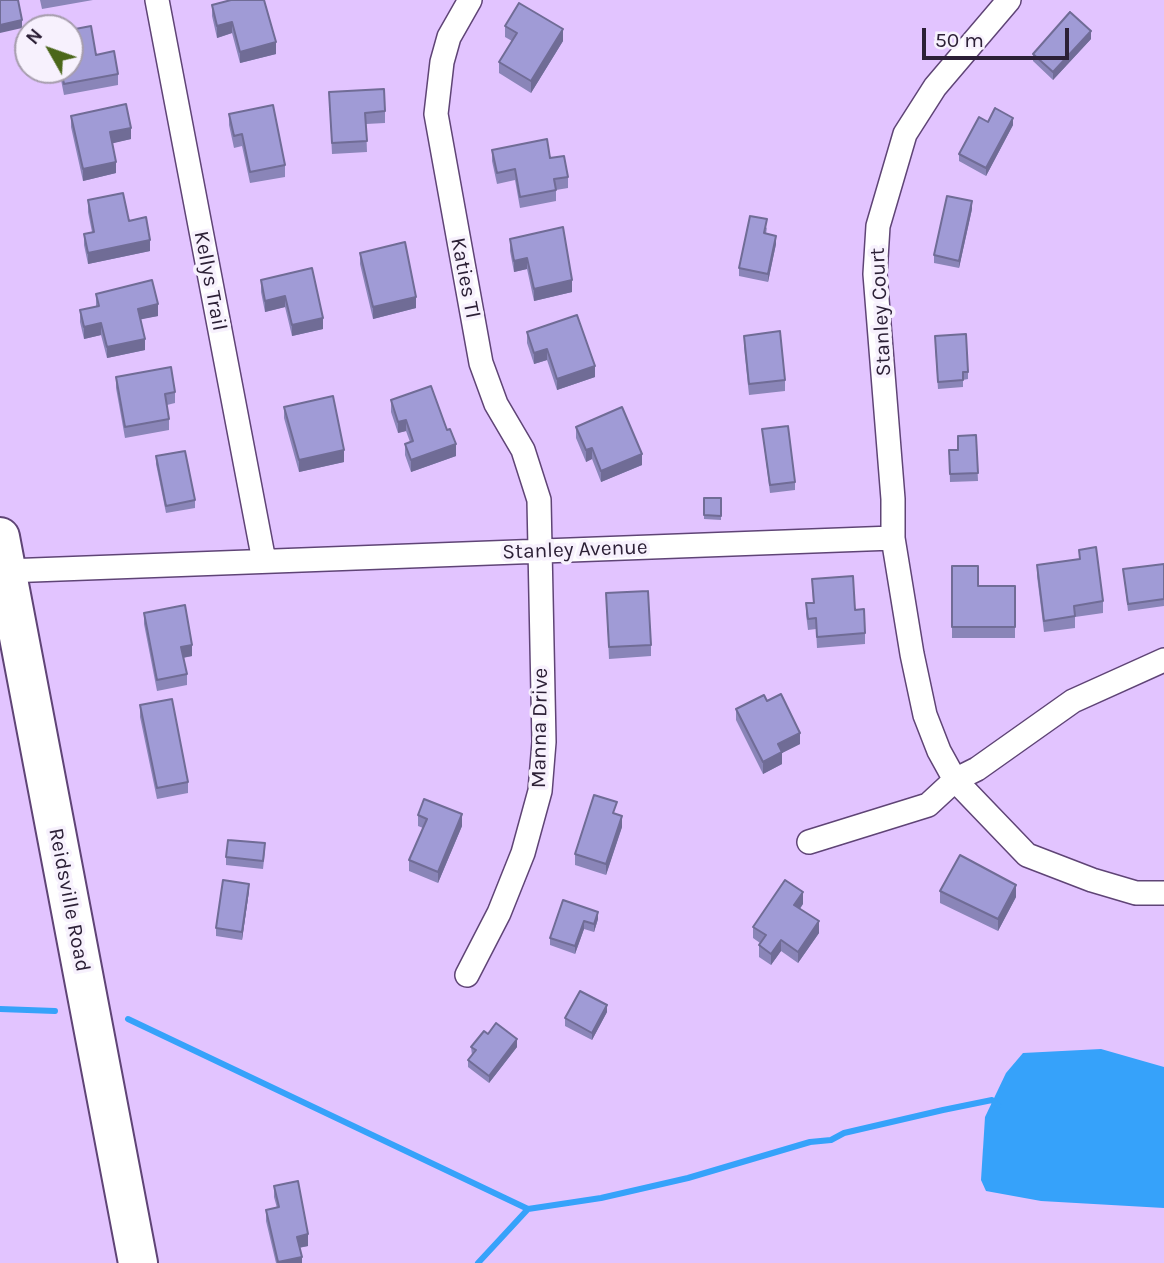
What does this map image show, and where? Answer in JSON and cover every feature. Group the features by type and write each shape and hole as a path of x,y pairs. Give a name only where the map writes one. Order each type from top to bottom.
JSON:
{"highway":[{"name":"Reidsville Road","path":"3,554 138,1263"}],"street":[{"name":"Kellys Trail","path":"157,0 264,561"},
{"name":"Katies Tl","path":"470,0 449,37 442,62 437,88 438,133 481,363 496,404 523,450 540,500 539,551"},
{"name":"Stanley Court","path":"893,538 893,499 875,274 878,226 905,134 935,87 1009,0"},
{"name":"Stanley Avenue","path":"3,554 264,561 893,538"},
{"path":"893,538 925,715 939,751 955,779 1027,855 1092,880 1136,893 1164,893"},
{"name":"Manna Drive","path":"467,975 514,877 540,791 544,742 539,551"},
{"path":"809,842 928,805 955,779 977,769 1073,701 1164,660"}],"water":[{"path":"1101,1049 1164,1067 1164,1208 1041,1201 986,1191 981,1180 985,1117 1006,1073 1023,1053"}],"building":[{"path":"0,0 18,0 21,14 14,14 14,22 0,25"},
{"path":"231,0 264,0 276,42 240,52 232,22 217,26 212,5"},
{"path":"519,3 563,29 531,81 499,62 517,33 505,26"},
{"path":"1070,12 1091,31 1053,72 1033,54"},
{"path":"91,26 96,55 114,51 118,74 84,80 84,27"},
{"path":"384,89 385,111 365,113 367,141 332,143 329,92"},
{"path":"126,104 131,128 110,132 116,162 83,169 71,116"},
{"path":"273,105 285,165 250,172 242,134 234,136 229,114"},
{"path":"995,108 1013,118 986,168 959,154 979,117 988,122"},
{"path":"547,139 550,158 564,156 568,177 554,179 556,190 520,197 515,169 497,173 492,150"},
{"path":"123,193 129,221 146,217 150,240 88,253 84,234 94,232 88,200"},
{"path":"947,196 972,201 959,261 934,255"},
{"path":"750,216 767,219 764,233 776,236 768,274 739,268"},
{"path":"563,227 572,280 534,289 527,258 514,261 510,239"},
{"path":"405,242 416,297 373,307 360,253"},
{"path":"312,268 323,318 292,325 285,296 265,301 261,280"},
{"path":"152,280 158,304 138,309 145,339 107,347 101,323 84,327 80,310 99,306 96,294"},
{"path":"577,315 595,366 557,379 547,349 534,353 527,332"},
{"path":"780,331 785,380 749,384 744,336"},
{"path":"966,334 968,372 963,372 963,380 938,382 935,336"},
{"path":"171,367 175,392 165,394 169,419 125,427 116,377"},
{"path":"431,386 447,430 450,429 456,444 411,460 405,444 413,441 406,420 398,422 391,400"},
{"path":"333,396 344,450 299,460 284,407"},
{"path":"622,407 642,454 601,471 592,448 586,450 576,427"},
{"path":"788,426 795,482 770,485 762,429"},
{"path":"976,435 978,473 950,474 949,450 958,450 958,436"},
{"path":"185,451 195,500 166,506 156,456"},
{"path":"704,498 721,498 721,516 704,515"},
{"path":"1096,547 1103,601 1074,606 1075,616 1044,621 1037,565 1080,559 1079,550"},
{"path":"1164,564 1164,599 1128,604 1123,569"},
{"path":"952,566 978,566 978,586 1015,586 1015,627 952,627"},
{"path":"853,576 855,610 864,609 865,633 817,637 816,618 808,619 806,603 814,603 812,579"},
{"path":"648,591 651,645 609,647 606,593"},
{"path":"185,605 192,645 181,647 187,674 157,680 144,613"},
{"path":"781,694 800,733 778,744 782,752 763,762 736,709 764,695 767,701"},
{"path":"172,699 188,782 157,788 140,705"},
{"path":"594,795 617,802 613,813 622,816 606,864 575,854"},
{"path":"424,799 462,814 438,872 409,860 427,819 418,815"},
{"path":"228,840 265,843 263,861 226,857"},
{"path":"960,855 1016,885 998,919 940,891"},
{"path":"223,880 249,884 242,932 216,928"},
{"path":"785,880 803,892 794,905 819,921 798,952 781,940 771,954 759,945 766,935 753,927"},
{"path":"563,900 598,912 594,924 584,921 575,946 550,938"},
{"path":"580,991 607,1005 592,1033 565,1018"},
{"path":"496,1023 517,1039 489,1076 468,1060 476,1050 471,1047 484,1031 488,1034"},
{"path":"298,1181 308,1234 297,1237 302,1257 278,1262 266,1210 279,1207 274,1186"}],"waterway":[{"path":"0,1009 55,1011"},
{"path":"128,1019 528,1209 601,1198 688,1178 810,1142 831,1140 844,1133 943,1110 992,1100 998,1105"},
{"path":"478,1263 528,1209"}]}
